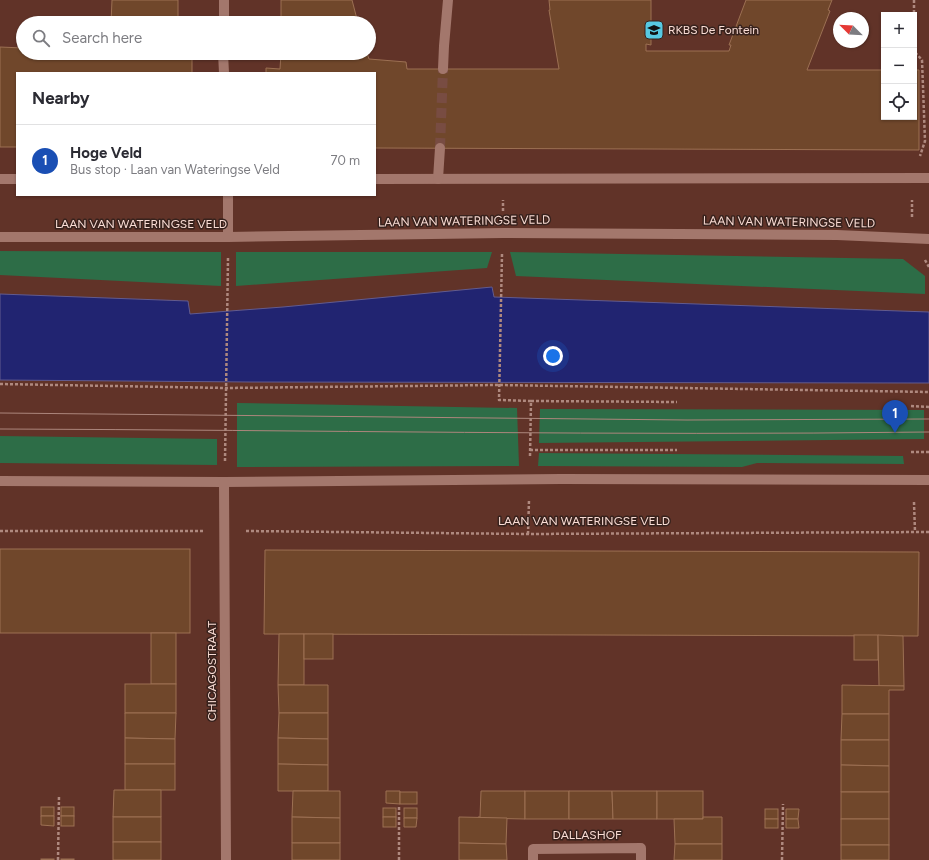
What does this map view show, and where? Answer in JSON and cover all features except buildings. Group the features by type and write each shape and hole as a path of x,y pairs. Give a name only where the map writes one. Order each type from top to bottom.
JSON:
{"street":[{"path":"224,0 224,16"},
{"path":"443,69 448,0"},
{"path":"223,60 224,72"},
{"path":"438,179 440,148"},
{"path":"0,178 16,178"},
{"path":"376,179 929,178"},
{"path":"228,196 228,237"},
{"name":"LAAN VAN WATERINGSE VELD","path":"0,237 228,237 503,233 829,234 929,239"},
{"path":"0,481 224,482 929,480"},
{"name":"CHICAGOSTRAAT","path":"224,482 226,860"},
{"name":"DALLASHOF","path":"533,860 533,849 641,848 641,860"}],"path":[{"path":"914,0 914,12"},
{"path":"914,48 914,51 922,60 927,142 912,178 912,238 929,267"},
{"path":"224,482 228,237"},
{"path":"501,288 499,400 677,402"},
{"path":"0,384 226,388 499,385 929,392"},
{"path":"528,534 531,400"},
{"path":"911,406 929,407"},
{"path":"530,450 677,450"},
{"path":"911,452 929,452"},
{"name":"LAAN VAN WATERINGSE VELD","path":"0,531 225,531 528,534 929,532"},
{"path":"58,860 59,795"},
{"path":"782,804 782,860"},
{"path":"399,806 399,860"}],"green space":[{"path":"0,251 221,252 221,286 0,275"},
{"path":"236,252 492,252 487,268 236,286"},
{"path":"510,252 903,259 925,276 925,294 516,276"},
{"path":"237,403 517,408 519,466 237,467"},
{"path":"540,409 924,410 924,439 539,443"},
{"path":"0,436 217,439 217,465 0,463"},
{"path":"539,453 903,456 904,464 757,463 742,467 538,466"}],"shaded area":[{"path":"492,287 494,297 929,312 929,383 0,380 0,294 188,301 190,314 283,307"}],"tunnel":[{"path":"440,148 443,69"}],"tram line":[{"path":"0,413 687,420 929,419"},
{"path":"0,429 581,433 929,432"}],"place":[{"name":"RKBS De Fontein","path":"654,30"},
{"name":"Hoge Veld","path":"895,433"}]}
